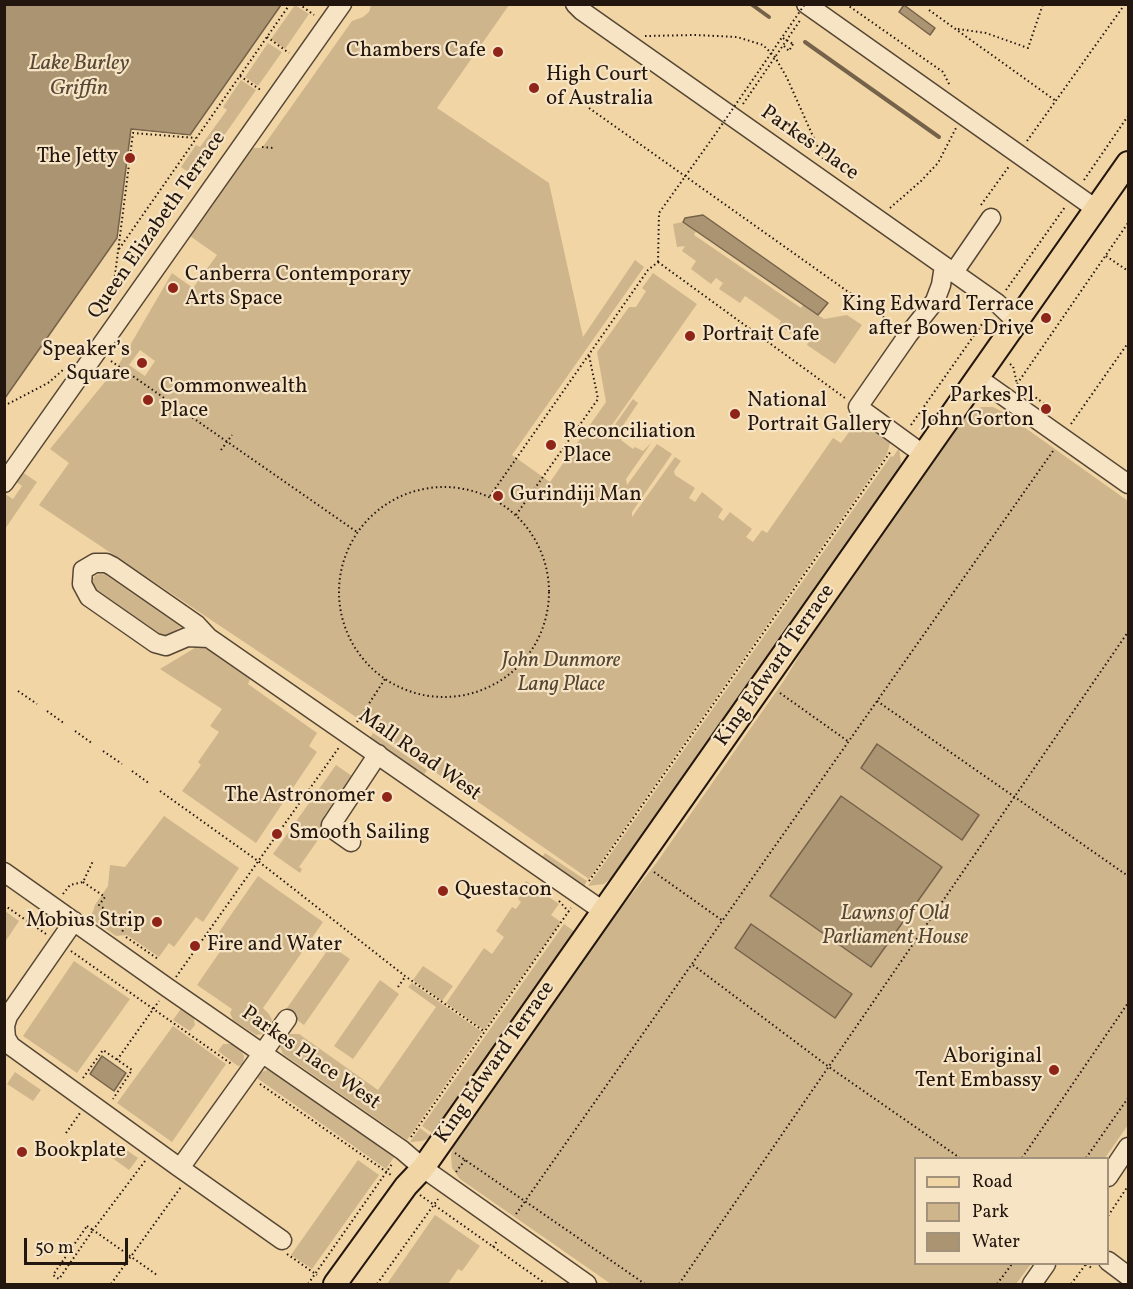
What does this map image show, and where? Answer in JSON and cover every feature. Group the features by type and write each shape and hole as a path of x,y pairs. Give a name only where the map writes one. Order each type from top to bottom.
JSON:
{"main road":[{"name":"King Edward Terrace","path":"351,1284 419,1195 423,1168 1128,163"},
{"name":"King Edward Terrace","path":"325,1279 419,1195"}],"street":[{"path":"322,20 342,4"},
{"name":"Parkes Place","path":"575,4 582,12 997,303 1023,313"},
{"path":"806,5 1096,209"},
{"name":"Queen Elizabeth Terrace","path":"4,483 97,351 322,20"},
{"path":"924,454 858,407 934,301 949,269 985,213"},
{"path":"978,378 1128,484"},
{"name":"Mall Road West","path":"209,638 187,637 166,646 155,643 89,597 82,584 83,570 94,563 110,564 197,625 209,638 603,911"},
{"path":"351,842 334,830 331,825 378,754"},
{"name":"Parkes Place West","path":"4,872 402,1150 447,1186 587,1284"},
{"path":"74,921 8,1016 5,1026 6,1038 11,1046 154,1149 282,1246"},
{"path":"184,1172 246,1074 287,1019"},
{"path":"1109,1173 1128,1147"},
{"path":"1032,1284 1045,1265"}],"path":[{"path":"118,249 290,4"},
{"path":"299,4 322,20"},
{"path":"846,4 943,72 952,92"},
{"path":"985,213 1018,154 1125,4"},
{"path":"658,262 659,213 806,5"},
{"path":"739,110 783,45 806,5"},
{"path":"955,29 986,33 1028,48 1042,5"},
{"path":"929,10 1056,101"},
{"path":"645,36 696,35 737,38 763,45 775,57 805,114 826,164"},
{"path":"267,37 290,54"},
{"path":"782,37 793,44 789,51 783,45"},
{"path":"240,76 263,92"},
{"path":"589,108 908,335"},
{"path":"308,1284 325,1279 386,1172 1128,116"},
{"path":"885,213 938,163 953,137 959,120"},
{"path":"106,312 114,283 133,133 196,138"},
{"path":"1012,366 1017,384 1127,228 1128,223"},
{"path":"1106,256 1128,271"},
{"path":"490,496 648,270 658,262"},
{"path":"658,262 851,403"},
{"path":"493,1247 1128,343"},
{"path":"97,351 357,532"},
{"path":"516,515 598,399 589,355"},
{"path":"5,406 48,383 64,369"},
{"path":"221,450 232,435"},
{"path":"435,486 474,490 503,503 530,532 539,547 548,583 548,608 543,627 526,657 516,669 499,681 483,690 465,695 427,696 399,688 385,679 357,652 345,629 340,609 341,568 349,545 357,532 369,517 398,496 435,486"},
{"path":"679,1284 1128,632"},
{"path":"117,1060 349,734 385,679"},
{"path":"18,691 37,704"},
{"path":"780,693 849,742"},
{"path":"877,701 1128,876"},
{"path":"47,711 65,724"},
{"path":"75,731 93,744"},
{"path":"103,751 122,764"},
{"path":"132,771 150,784"},
{"path":"160,791 258,861 405,976 485,1032"},
{"path":"82,882 93,861"},
{"path":"654,872 724,921"},
{"path":"63,894 70,885 82,882 105,897 99,905 126,924 120,933 158,959"},
{"path":"560,902 569,912"},
{"path":"4,905 546,1284"},
{"path":"693,965 829,1067 959,1157"},
{"path":"398,987 405,976"},
{"path":"1023,1157 1128,1003"},
{"path":"74,1092 103,1050 132,1070 103,1113"},
{"path":"1087,1157 1128,1098"},
{"path":"66,1133 82,1110"},
{"path":"154,1149 93,1230 59,1279 53,1275 78,1235 87,1226 93,1230 131,1256 157,1275"},
{"path":"465,1160 645,1284"},
{"path":"111,1284 184,1172"},
{"path":"377,1284 419,1195 447,1186"},
{"path":"1109,1213 1128,1186"},
{"path":"282,1246 325,1279"},
{"path":"997,1284 1011,1265"},
{"path":"1071,1284 1085,1265"}],"green space":[{"path":"295,5 309,14 285,49 271,39"},
{"name":"John Dunmore Lang Place","path":"371,5 509,5 437,108 549,183 583,337 635,260 644,267 512,455 550,482 606,402 597,352 629,307 636,307 646,291 642,288 653,273 697,304 612,425 614,426 633,399 638,403 618,433 621,440 633,449 635,447 643,451 652,442 626,479 627,485 657,444 672,454 632,512 632,517 675,457 681,461 674,471 675,475 695,488 689,498 695,502 702,492 723,509 718,517 723,521 730,512 752,529 746,537 753,542 762,530 767,533 833,438 841,443 858,420 890,443 887,454 589,879 337,704 39,505 69,463 50,449 118,366 172,273 193,288 217,255 190,236 250,148 262,148 352,21 369,12","holes":["140,350 155,361 145,376 129,365"]},
{"path":"268,43 282,52 258,86 245,77"},
{"path":"241,80 256,90 195,177 181,167 196,145 200,147 227,110 223,107"},
{"path":"683,222 696,231 694,235 801,308 803,305 824,319 847,315 862,325 835,364 807,345 809,341 801,336 799,339 779,325 781,321 745,296 740,303 719,289 723,283 716,278 711,284 691,269 696,261 682,251 685,246 677,247 673,224"},
{"name":"Lawns of Old Parliament House","path":"993,407 1003,412 1128,501 1128,1125 1106,1157 914,1157 914,1265 1030,1265 1016,1284 611,1284 460,1179 452,1168 453,1148 617,913 657,862 964,419 973,410"},
{"path":"899,448 901,463 897,474 617,873 604,884 588,886 891,456 893,457"},
{"path":"22,472 37,482 5,529 5,494 13,499 22,486 15,481"},
{"path":"96,575 106,575 181,627 165,636 157,635 96,592 91,581"},
{"path":"198,646 204,646 250,679 248,684 317,733 309,746 317,752 256,843 182,791 201,765 198,762 219,732 210,726 222,709 160,669"},
{"path":"373,733 427,770 423,776 370,738"},
{"path":"336,765 352,776 324,816 325,830 299,867 302,869 300,873 273,854"},
{"path":"164,816 239,868 203,922 196,917 174,947 169,943 159,957 127,935 116,936 95,921 92,914 95,905 108,886 110,865 125,867"},
{"path":"545,853 587,881 584,886 541,859"},
{"path":"258,876 323,922 263,1008 272,1020 270,1028 264,1034 256,1035 233,1020 230,1013 232,1009 197,985 228,940 219,932"},
{"path":"526,881 559,904 551,915 561,922 484,1030 446,1003 484,948 492,954 504,937 496,931 512,907 516,909 521,902 518,899 521,895 518,893"},
{"path":"5,911 19,921 5,942"},
{"path":"564,924 575,932 573,936 435,1135 422,1126"},
{"path":"334,948 350,959 304,1025 290,1015 287,1008 327,951"},
{"path":"74,961 130,999 77,1073 23,1036"},
{"path":"423,966 453,986 442,1001 413,980"},
{"path":"380,980 399,994 353,1059 334,1046"},
{"path":"412,983 482,1032 407,1140 283,1054 279,1044 286,1034 299,1034 378,1090 436,1007 408,987"},
{"path":"182,1007 193,1016 195,1025 190,1031 173,1020"},
{"path":"173,1026 226,1064 172,1142 117,1103"},
{"path":"223,1044 236,1044 240,1048 244,1056 243,1065 238,1066 218,1051"},
{"path":"267,1070 278,1074 391,1154 394,1157 386,1169 257,1078 256,1074"},
{"path":"15,1072 41,1090 33,1101 7,1084"},
{"path":"420,1128 432,1137 410,1142"},
{"path":"112,1140 138,1158 129,1170 104,1152"},
{"path":"358,1160 379,1175 312,1269 291,1255"},
{"path":"435,1215 480,1246 462,1271 458,1269 448,1284 387,1284"}],"water":[{"name":"Lake Burley Griffin","path":"5,4 281,5 190,135 131,129 117,238 5,398"},
{"path":"904,5 935,28 930,35 899,12"},
{"path":"703,215 828,303 818,315 683,222 685,218"},
{"path":"877,744 979,815 962,840 861,768"},
{"path":"841,796 942,867 871,967 770,896"},
{"path":"751,924 852,994 835,1018 735,948"},
{"path":"102,1056 126,1073 114,1091 90,1074"}],"pier":[{"path":"132,130 193,136 189,138 134,132 120,237"}],"waterway":[{"path":"751,4 769,17"},
{"path":"805,42 939,137"}],"place":[{"name":"Chambers Cafe","path":"498,52"},
{"name":"High Court of Australia","path":"534,88"},
{"name":"The Jetty","path":"130,158"},
{"name":"Canberra Contemporary Arts Space","path":"173,288"},
{"name":"King Edward Terrace after Bowen Drive","path":"1046,318"},
{"name":"Portrait Cafe","path":"690,336"},
{"name":"Speaker’s Square","path":"142,363"},
{"name":"Commonwealth Place","path":"148,400"},
{"name":"Parkes Pl John Gorton","path":"1046,409"},
{"name":"National Portrait Gallery","path":"735,414"},
{"name":"Reconciliation Place","path":"551,445"},
{"name":"Gurindiji Man","path":"498,496"},
{"name":"The Astronomer","path":"387,797"},
{"name":"Smooth Sailing","path":"277,834"},
{"name":"Questacon","path":"443,891"},
{"name":"Mobius Strip","path":"157,922"},
{"name":"Fire and Water","path":"195,946"},
{"name":"Aboriginal Tent Embassy","path":"1054,1070"},
{"name":"Bookplate","path":"22,1152"}]}
